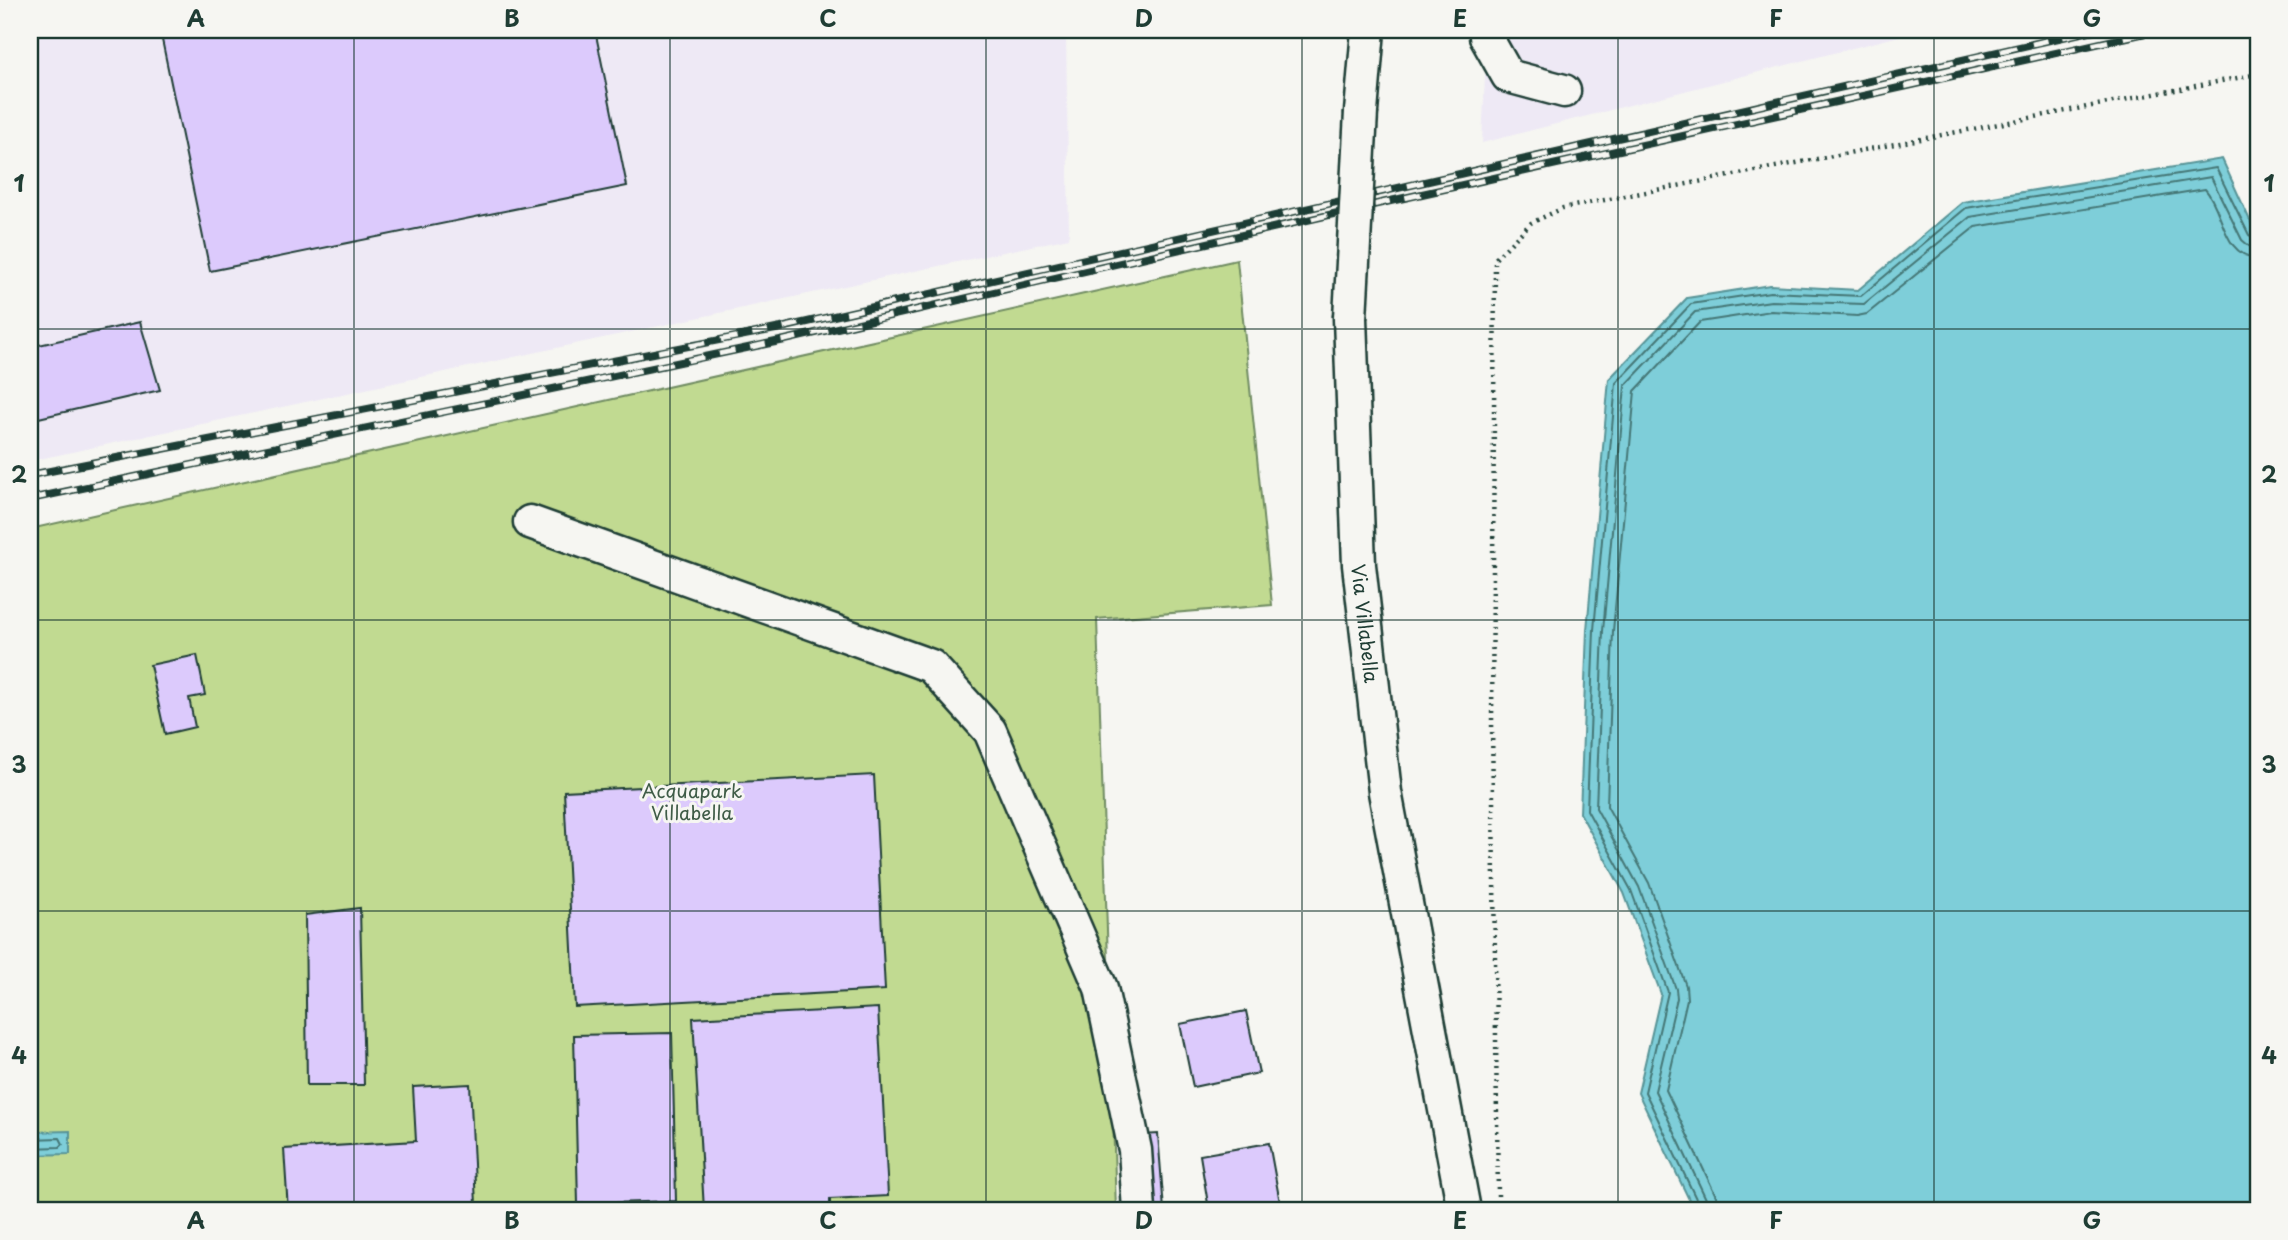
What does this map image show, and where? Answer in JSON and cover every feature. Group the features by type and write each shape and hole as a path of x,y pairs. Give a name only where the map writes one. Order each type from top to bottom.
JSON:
{"street":[{"name":"Via Villabella","path":"1368,30 1350,318 1359,565 1385,793 1464,1206"},
{"path":"1486,30 1486,37 1508,76 1564,91"},
{"path":"530,522 931,666 990,731 1101,988 1135,1150 1139,1210"}],"path":[{"path":"1464,1206 1499,1197 1492,722 1495,259 1531,223 1563,208 2258,74"}],"shaded area":[{"path":"30,30 1066,30 1069,238 30,461"},
{"path":"1487,30 1923,30 1482,143"}],"green space":[{"name":"Acquapark Villabella","path":"1237,260 1272,605 1097,619 1116,1210 30,1210 30,529"}],"water":[{"path":"2222,159 2258,238 2258,1210 1694,1210 1638,1093 1661,994 1624,893 1580,813 1587,630 1609,379 1687,298 1770,285 1858,290 1963,202"},
{"path":"70,1131 70,1154 30,1155 30,1132"}],"building":[{"path":"160,30 595,30 627,186 210,271"},
{"path":"140,322 160,390 30,420 30,347"},
{"path":"197,655 205,695 189,698 195,727 165,734 150,665"},
{"path":"874,775 885,990 575,1007 564,791"},
{"path":"360,908 364,1085 307,1085 305,915"},
{"path":"878,1008 888,1196 830,1199 830,1210 704,1210 693,1018"},
{"path":"1246,1011 1259,1073 1193,1087 1180,1024"},
{"path":"672,1033 676,1201 578,1204 574,1035"},
{"path":"470,1084 476,1204 425,1207 425,1210 288,1210 284,1149 416,1141 413,1087"},
{"path":"1158,1134 1164,1210 1149,1210 1143,1135"},
{"path":"1269,1143 1281,1208 1209,1210 1200,1155"}],"railway":[{"path":"30,475 781,328 2094,30"},
{"path":"30,499 785,340 1377,204 2159,30"}]}
